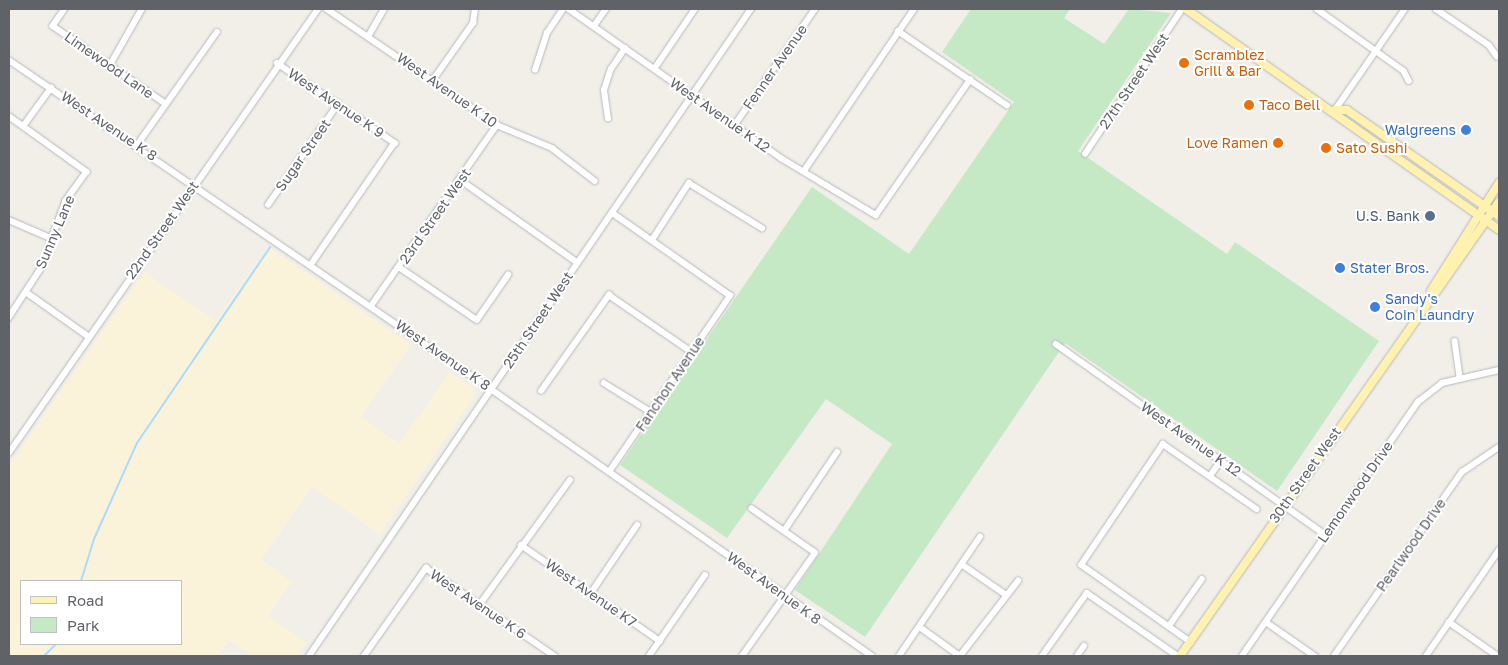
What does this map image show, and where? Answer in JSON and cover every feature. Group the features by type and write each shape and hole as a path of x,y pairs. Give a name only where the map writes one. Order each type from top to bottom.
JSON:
{"main road":[{"path":"1186,9 1335,110 1340,120 1499,230"},
{"path":"1335,110 1348,110 1496,214"},
{"name":"30th Street West","path":"1430,295 1477,215 1499,182"},
{"name":"30th Street West","path":"1179,656 1430,295 1486,221 1496,214 1499,202"}],"street":[{"name":"Limewood Lane","path":"65,9 53,26 166,104"},
{"path":"110,66 142,9"},
{"name":"22nd Street West","path":"9,453 194,183 318,9"},
{"name":"West Avenue K 10","path":"327,9 368,35 497,125 552,148 596,181"},
{"path":"368,35 384,9"},
{"path":"433,80 473,23 475,9"},
{"path":"535,70 547,34 563,9"},
{"name":"West Avenue K 12","path":"569,9 655,68 734,126 876,215 970,80"},
{"path":"594,26 606,9"},
{"path":"655,68 696,9"},
{"name":"25th Street West","path":"309,656 612,213 690,95 751,9"},
{"name":"Fenner Avenue","path":"734,126 815,9"},
{"path":"804,171 914,9"},
{"name":"27th Street West","path":"1085,154 1182,9"},
{"path":"1318,9 1404,71 1409,81"},
{"path":"1335,110 1405,9"},
{"path":"1436,9 1489,45 1497,56"},
{"path":"898,31 1007,105"},
{"path":"137,145 217,32"},
{"path":"608,119 604,90 625,48"},
{"name":"West Avenue K 8","path":"9,60 194,183 872,656"},
{"name":"West Avenue K 9","path":"278,63 395,144 311,265"},
{"path":"9,116 24,125 52,88"},
{"name":"Sugar Street","path":"268,205 338,104"},
{"name":"Sunny Lane","path":"9,318 26,292 53,238 66,201 87,172 24,125"},
{"name":"23rd Street West","path":"371,306 462,181 497,125"},
{"path":"462,181 577,262"},
{"path":"612,213 652,240 689,183 762,228"},
{"path":"9,220 53,238"},
{"name":"Fanchon Avenue","path":"609,472 730,296 652,240"},
{"path":"399,267 477,320 508,275"},
{"path":"26,292 88,336"},
{"path":"541,391 609,295 692,352"},
{"path":"1455,341 1460,377"},
{"name":"West Avenue K 12","path":"1056,344 1326,536"},
{"name":"Lemonwood Drive","path":"1242,656 1418,402 1442,384 1460,377 1499,370"},
{"path":"604,383 651,412"},
{"path":"1190,642 1081,565 1163,444 1257,509"},
{"name":"Pearlwood Drive","path":"1334,656 1462,472 1499,447"},
{"path":"784,531 837,452"},
{"path":"1210,476 1221,460"},
{"path":"480,604 570,480"},
{"path":"742,656 815,553 752,509"},
{"path":"591,593 637,526"},
{"path":"899,656 963,565 980,537"},
{"name":"West Avenue K7","path":"521,545 660,641"},
{"path":"1426,656 1499,550"},
{"path":"1493,558 1499,563"},
{"path":"963,565 1005,594"},
{"name":"West Avenue K 6","path":"364,656 426,568 554,656"},
{"path":"649,656 705,574"},
{"path":"1169,626 1202,579"},
{"path":"920,627 960,656 1005,594 1018,581"},
{"path":"1042,656 1087,593 1179,656"},
{"path":"1266,622 1315,656"},
{"path":"1448,622 1498,656"},
{"path":"1077,656 1084,646"}],"green space":[{"path":"971,9 1070,9 1064,18 1104,44 1129,9 1171,13 1078,151 1227,254 1235,242 1379,341 1277,491 1065,343 865,637 795,590 892,444 826,399 727,538 620,465 812,187 909,254 1014,102 942,52"}],"sand":[{"path":"268,247 411,345 361,417 399,444 450,372 474,388 475,395 380,534 312,487 261,560 292,582 268,616 306,643 297,656 253,656 229,641 218,656 9,656 9,466 144,272 216,321"}],"waterway":[{"path":"81,580 94,539 137,443 270,247"},
{"path":"44,656 55,645"}],"place":[{"name":"Scramblez Grill & Bar","path":"1184,63"},
{"name":"Taco Bell","path":"1249,105"},
{"name":"Walgreens","path":"1466,130"},
{"name":"Love Ramen","path":"1278,143"},
{"name":"Sato Sushi","path":"1326,148"},
{"name":"U.S. Bank","path":"1430,216"},
{"name":"Stater Bros.","path":"1340,268"},
{"name":"Sandy's Coin Laundry","path":"1375,307"}]}
